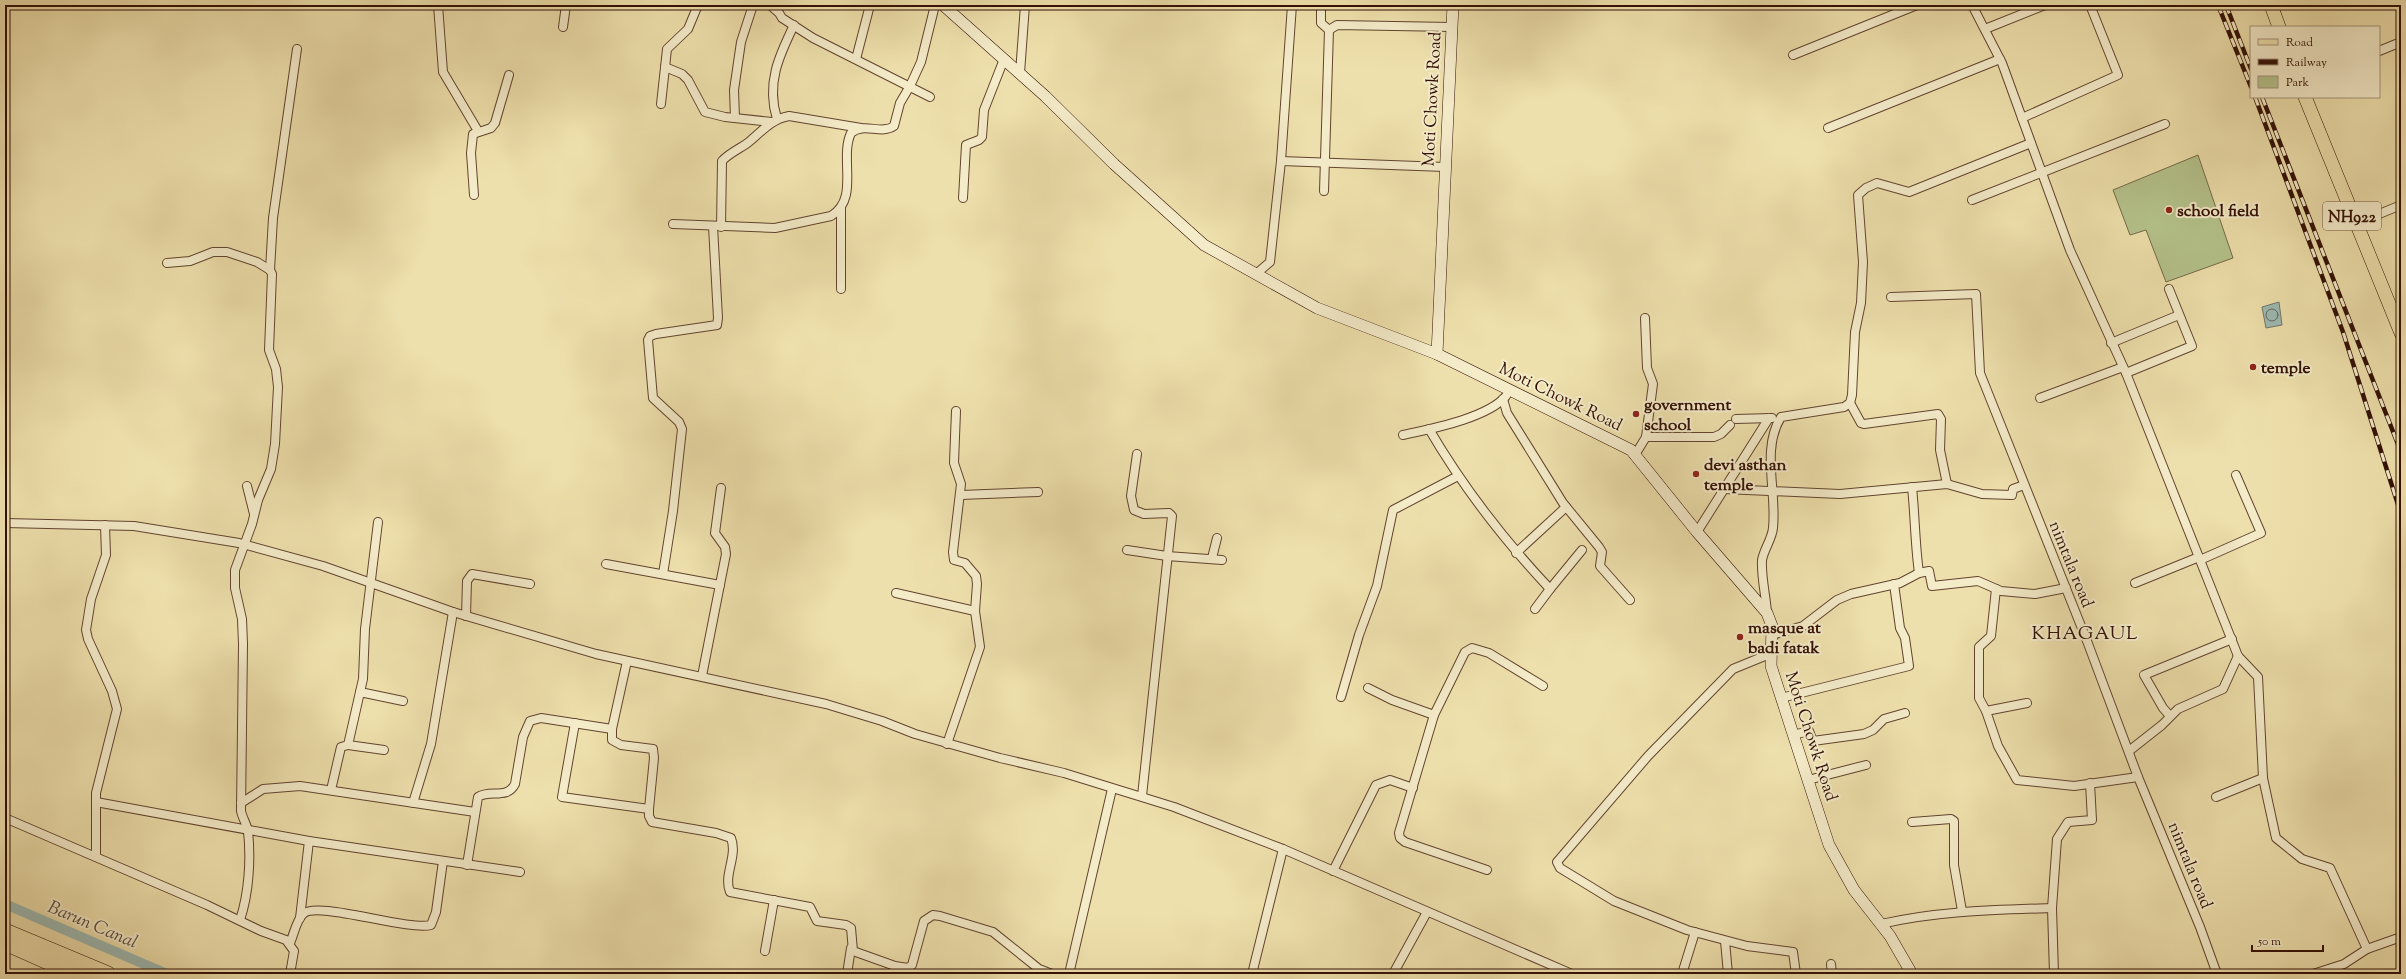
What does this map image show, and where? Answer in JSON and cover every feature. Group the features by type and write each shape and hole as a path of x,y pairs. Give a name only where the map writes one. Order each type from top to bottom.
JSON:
{"highway":[{"path":"5,931 108,974"},
{"path":"5,944 75,974"}],"main road":[{"path":"2271,5 2279,26"},
{"name":"NH922","path":"2305,98 2355,224 2401,333"}],"street":[{"path":"438,5 443,72 478,131"},
{"path":"563,27 566,5"},
{"path":"661,104 667,49 688,29 698,5"},
{"path":"735,118 734,90 741,42 753,5"},
{"path":"770,5 780,13 782,18 813,38 930,97"},
{"path":"856,59 870,5"},
{"path":"665,67 682,74 688,80 705,112 735,118 774,120 789,116 862,128 884,130 894,126 900,103 921,62 935,5"},
{"path":"943,5 1020,73 1114,164 1204,245 1317,308 1437,354"},
{"path":"1020,73 1025,5"},
{"path":"1256,274 1270,262 1281,160 1292,5"},
{"path":"1321,5 1322,23 1329,30 1324,191"},
{"name":"Moti Chowk Road","path":"1453,5 1437,354 1507,395 1630,450 1697,532 1767,613 1772,626 1771,666 1829,846 1854,890 1881,924 1912,974"},
{"path":"1793,56 1917,5"},
{"path":"1972,5 2000,59 2070,250 2124,370 2238,656 2258,678 2263,778 2276,838 2302,859 2330,868 2367,949"},
{"path":"1984,29 2045,5"},
{"path":"2022,118 2118,75 2090,5"},
{"path":"774,120 772,93 775,66 794,25"},
{"path":"1329,30 1337,25 1452,28"},
{"path":"2380,50 2401,42"},
{"path":"240,920 244,909 248,874 248,829 243,820 240,803 242,619 234,578 258,500 271,469 275,444 278,387 276,369 269,350 272,290 270,270 273,218 297,49"},
{"path":"963,198 966,145 979,140 982,137 984,110 1004,59"},
{"path":"1828,128 2000,59"},
{"path":"474,196 471,141 473,134 478,131 491,128 495,123 509,75"},
{"path":"663,574 673,511 682,429 678,422 653,398 648,340 650,336 656,334 717,325 717,227 722,161 774,120"},
{"path":"1972,200 2165,124"},
{"path":"841,289 841,208 847,188 848,140 851,133 862,128"},
{"path":"1947,484 1940,450 1941,419 1938,414 1864,424 1861,423 1850,403 1855,332 1861,303 1863,262 1858,195 1866,188 1877,183 1909,192 2031,143"},
{"path":"1281,160 1445,167"},
{"path":"2355,224 2401,205"},
{"path":"673,224 750,229 783,227 831,216 841,208"},
{"path":"167,263 190,261 219,252 238,254 270,270"},
{"path":"2040,398 2192,346 2169,289"},
{"name":"nimtala road","path":"1892,297 1976,294 1980,373 2066,588 2138,777 2200,927 2217,974"},
{"path":"2111,343 2179,315"},
{"path":"1635,455 1646,437 1654,384 1647,368 1644,318"},
{"path":"1403,435 1457,423 1507,395 1507,413 1566,507 1602,552 1600,566 1630,600"},
{"path":"1646,437 1714,437 1721,434 1733,422 1781,417 1844,407 1850,403"},
{"path":"947,744 980,648 975,611 977,584 976,576 965,563 954,560 953,541 961,495 961,484 954,463 956,411"},
{"path":"1767,613 1762,560 1773,530 1774,492 1770,446 1775,426 1781,417"},
{"path":"1697,532 1768,418"},
{"path":"1429,429 1458,476 1516,553 1550,589"},
{"path":"1137,454 1131,496 1132,506 1138,513 1153,515 1169,513 1172,516 1142,796"},
{"path":"2135,583 2261,533 2236,475"},
{"path":"1341,697 1359,635 1377,586 1393,510 1458,476"},
{"path":"1724,489 1840,494 1880,492 1947,484 1982,494 2012,495 2012,489 2024,485"},
{"path":"247,486 254,517"},
{"path":"1912,487 1916,529 1914,543 1919,573"},
{"path":"702,676 726,554 725,547 715,533 721,488"},
{"path":"961,495 1038,492"},
{"path":"1516,553 1566,507"},
{"path":"348,745 363,679 364,639 378,522"},
{"path":"5,523 105,524 164,529 244,544 323,566 466,616 627,661 826,704 947,744 1064,773 1174,807 1282,849 1572,974"},
{"path":"96,857 96,802 102,766 117,708 112,691 88,640 86,630 91,599 106,555 105,524"},
{"path":"1212,558 1217,538"},
{"path":"1127,550 1167,556 1212,558 1222,560"},
{"path":"1536,609 1550,589 1582,550"},
{"path":"606,564 720,585"},
{"path":"1772,635 1804,626 1837,600 1851,594 1894,584 1919,573 1929,571 1932,586 1978,581 1996,589 2035,594 2066,588"},
{"path":"466,616 467,581 472,574 530,584"},
{"path":"1781,698 1909,666 1904,638 1900,628 1894,584"},
{"path":"1996,589 1991,636 1979,647 1979,698 1986,711 1998,746 2017,780 2074,786 2138,777"},
{"path":"896,593 975,611"},
{"path":"413,803 431,744 453,612"},
{"path":"2170,716 2163,708 2144,675 2232,639"},
{"path":"1487,870 1400,838 1399,833 1434,715 1465,652 1472,648 1489,653 1543,686"},
{"path":"1772,653 1733,669 1648,756 1557,862 1560,868 1614,901 1695,932 1725,941 1793,952 1796,974"},
{"path":"2128,751 2162,725 2178,709 2223,688 2238,656"},
{"path":"627,661 612,729 612,740 616,744 653,749 654,758 649,809 649,816 652,822 716,833 731,838 733,849 728,883 730,892 806,905 810,907 818,921 846,925 851,928 851,948 846,974"},
{"path":"1368,688 1392,700 1434,715"},
{"path":"360,692 403,701"},
{"path":"1986,711 2027,703"},
{"path":"1793,735 1809,731 1813,741 1864,734 1873,730 1884,720 1905,713"},
{"path":"467,865 478,797 482,794 507,793 512,790 515,784 523,737 530,721 541,718 612,729"},
{"path":"575,723 562,797 649,809"},
{"path":"331,790 341,747 348,745 384,750"},
{"path":"1808,780 1866,765"},
{"path":"2216,797 2263,778"},
{"path":"1333,871 1376,784 1390,780 1413,788"},
{"path":"2054,974 2052,908 2057,839 2068,822 2092,820 2090,783"},
{"path":"240,803 255,792 270,787 300,786 475,812"},
{"path":"1069,974 1112,789"},
{"path":"96,802 309,841 520,872"},
{"path":"5,818 290,942 294,951 290,974"},
{"path":"1912,822 1954,821 1954,864 1962,911"},
{"path":"300,919 309,841"},
{"path":"1252,974 1282,849"},
{"path":"290,942 300,919 303,914 308,911 325,911 406,924 431,925 436,912 443,861"},
{"path":"765,951 774,900"},
{"path":"1881,924 1914,916 1962,911 2052,908"},
{"path":"1393,974 1427,912"},
{"path":"851,948 853,951 867,958 908,968 914,960 924,921 933,915 993,932 1039,969 1052,974"},
{"path":"1682,974 1695,932"},
{"path":"2313,974 2344,964 2367,949 2401,937"},
{"path":"1725,941 1728,974"},
{"path":"1831,964 1832,974"}],"green space":[{"name":"school field","path":"2198,155 2233,258 2166,282 2146,230 2130,235 2113,190"}],"water":[{"path":"2279,302 2282,325 2266,328 2262,307"}],"waterway":[{"name":"Barun Canal","path":"5,904 167,974"}],"railway":[{"path":"2218,5 2250,85"},
{"path":"2226,5 2250,66"},
{"path":"2255,98 2343,332 2401,514"},
{"path":"2262,98 2401,452"}],"place":[{"name":"school field","path":"2169,210"},
{"name":"temple","path":"2253,367"},
{"name":"government school","path":"1636,414"},
{"name":"devi asthan temple","path":"1696,474"},
{"name":"masque at badi fatak","path":"1740,637"}],"district":[{"name":"KHAGAUL","path":"2085,632"}]}
